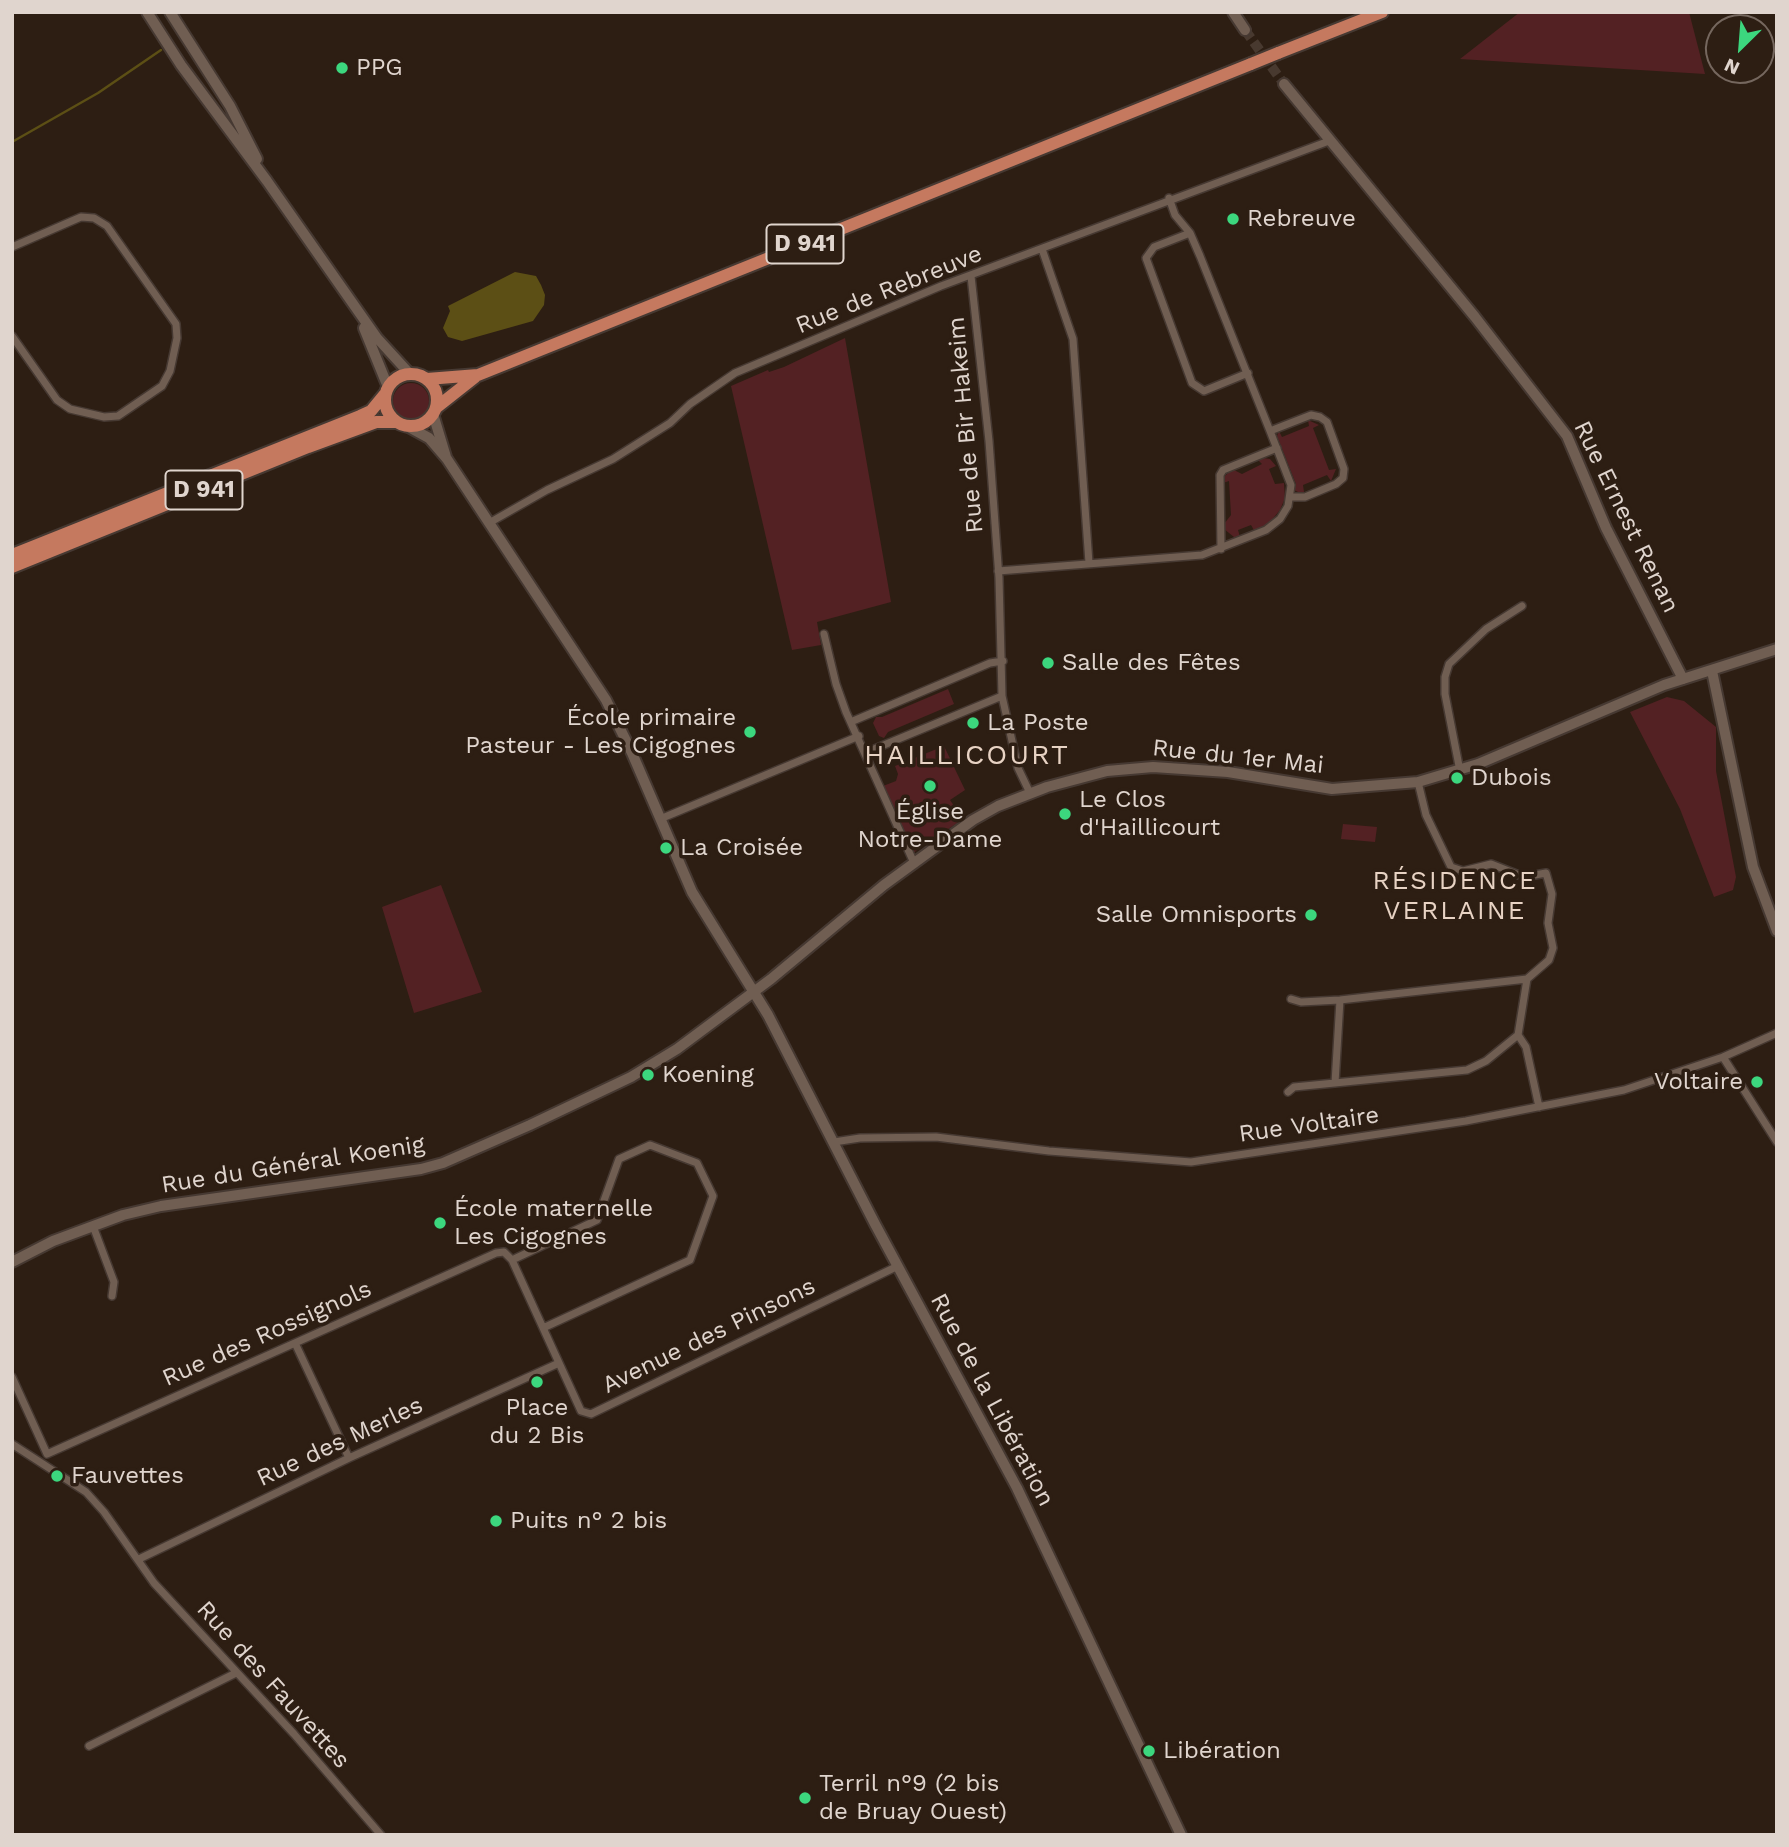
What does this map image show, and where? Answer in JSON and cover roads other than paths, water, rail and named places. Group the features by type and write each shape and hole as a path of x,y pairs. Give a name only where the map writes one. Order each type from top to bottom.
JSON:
{"main road":[{"name":"D 941","path":"427,379 478,375 1131,110 1382,12"},
{"path":"409,373 427,379 436,391 435,411 422,424 402,424 387,410 387,391 397,378 409,373"},
{"name":"D 941","path":"435,411 478,375"},
{"name":"D 941","path":"12,555 360,416 371,411 387,391"},
{"name":"D 941","path":"12,567 376,422 402,424"}],"street":[{"path":"147,12 204,97 267,181 352,304 378,339 409,373"},
{"path":"170,12 230,106 267,181"},
{"path":"1233,12 1245,30"},
{"name":"Rue Ernest Renan","path":"1284,84 1475,317 1567,436 1606,528 1683,679"},
{"name":"Rue de Rebreuve","path":"489,523 547,490 613,459 670,424 690,404 735,373 1169,198 1329,141"},
{"path":"998,571 1202,555 1266,530 1280,519 1291,497 1290,485 1248,373 1190,233 1175,215 1169,198"},
{"path":"12,247 81,217 94,218 107,226 176,324 177,338 170,371 162,386 118,416 104,417 70,409 57,400 12,336"},
{"path":"1190,233 1154,247 1146,258 1192,383 1204,391 1248,373"},
{"path":"1042,250 1073,339 1088,563"},
{"name":"Rue de Bir Hakeim","path":"971,276 989,440 1003,661 1002,695 1018,768 1030,793"},
{"path":"352,304 387,391"},
{"path":"435,411 447,459"},
{"path":"1270,431 1311,415 1320,417 1326,422 1344,469 1343,478 1336,484 1305,497 1291,497"},
{"path":"402,424 429,438 447,459"},
{"path":"1221,549 1220,475 1223,470 1277,448"},
{"name":"Rue de la Libération","path":"447,459 606,700 692,892 754,992 1017,1488 1181,1835"},
{"path":"1460,771 1446,694 1445,677 1449,664 1486,629 1522,606"},
{"path":"824,634 836,684 867,752 870,769 914,863"},
{"name":"Rue du 1er Mai","path":"754,992 914,863 985,812 1030,793 1107,771 1153,767 1228,772 1332,789 1418,782 1460,771 1557,728 1683,679 1777,649"},
{"path":"853,721 990,663 1003,661"},
{"path":"1712,671 1753,867 1762,898 1777,931"},
{"path":"867,752 1002,695"},
{"path":"660,820 859,736"},
{"path":"1291,999 1301,1002 1340,1000 1527,979 1549,960 1553,948 1548,923 1552,894 1546,873 1524,877 1491,863 1463,871 1451,867 1426,815 1418,782"},
{"path":"1527,979 1518,1035 1525,1047 1539,1107"},
{"name":"Rue du Général Koenig","path":"12,1262 93,1226 161,1206 391,1176 443,1163 637,1074 754,992"},
{"path":"1335,1083 1340,1000"},
{"name":"Rue Voltaire","path":"834,1142 860,1138 936,1137 1049,1152 1191,1162 1466,1121 1624,1090 1723,1057 1777,1033"},
{"path":"1288,1092 1294,1087 1467,1070 1486,1061 1518,1035"},
{"path":"1723,1057 1777,1142"},
{"path":"512,1260 597,1220 619,1159 650,1145 696,1163 713,1196 690,1261 543,1328"},
{"path":"93,1226 114,1282 112,1296"},
{"name":"Avenue des Pinsons","path":"504,1252 512,1260 581,1410 591,1414 898,1266"},
{"name":"Rue des Rossignols","path":"45,1458 488,1256 504,1252"},
{"path":"295,1343 349,1458"},
{"name":"Rue des Merles","path":"139,1559 349,1458 559,1363"},
{"path":"12,1377 45,1458"},
{"name":"Rue des Fauvettes","path":"12,1444 45,1458 86,1492 139,1559 153,1583 381,1835"},
{"path":"89,1746 236,1673"}],"waterway":[{"path":"12,142 98,93 161,50"}],"tunnel":[{"path":"1245,30 1284,84"}],"place":[{"name":"PPG","path":"342,68"},
{"name":"Rebreuve","path":"1233,219"},
{"name":"Salle des Fêtes","path":"1048,663"},
{"name":"La Poste","path":"973,723"},
{"name":"École primaire Pasteur - Les Cigognes","path":"750,732"},
{"name":"Dubois","path":"1457,778"},
{"name":"Église Notre-Dame","path":"930,786"},
{"name":"Le Clos d'Haillicourt","path":"1065,814"},
{"name":"La Croisée","path":"666,848"},
{"name":"Salle Omnisports","path":"1311,915"},
{"name":"Koening","path":"648,1075"},
{"name":"Voltaire","path":"1757,1082"},
{"name":"École maternelle Les Cigognes","path":"440,1223"},
{"name":"Place du 2 Bis","path":"537,1382"},
{"name":"Fauvettes","path":"57,1476"},
{"name":"Puits n° 2 bis","path":"496,1521"},
{"name":"Libération","path":"1149,1751"},
{"name":"Terril n°9 (2 bis de Bruay Ouest)","path":"805,1798"}],"district":[{"name":"HAILLICOURT","path":"967,756"},
{"name":"RÉSIDENCE VERLAINE","path":"1455,896"}]}
